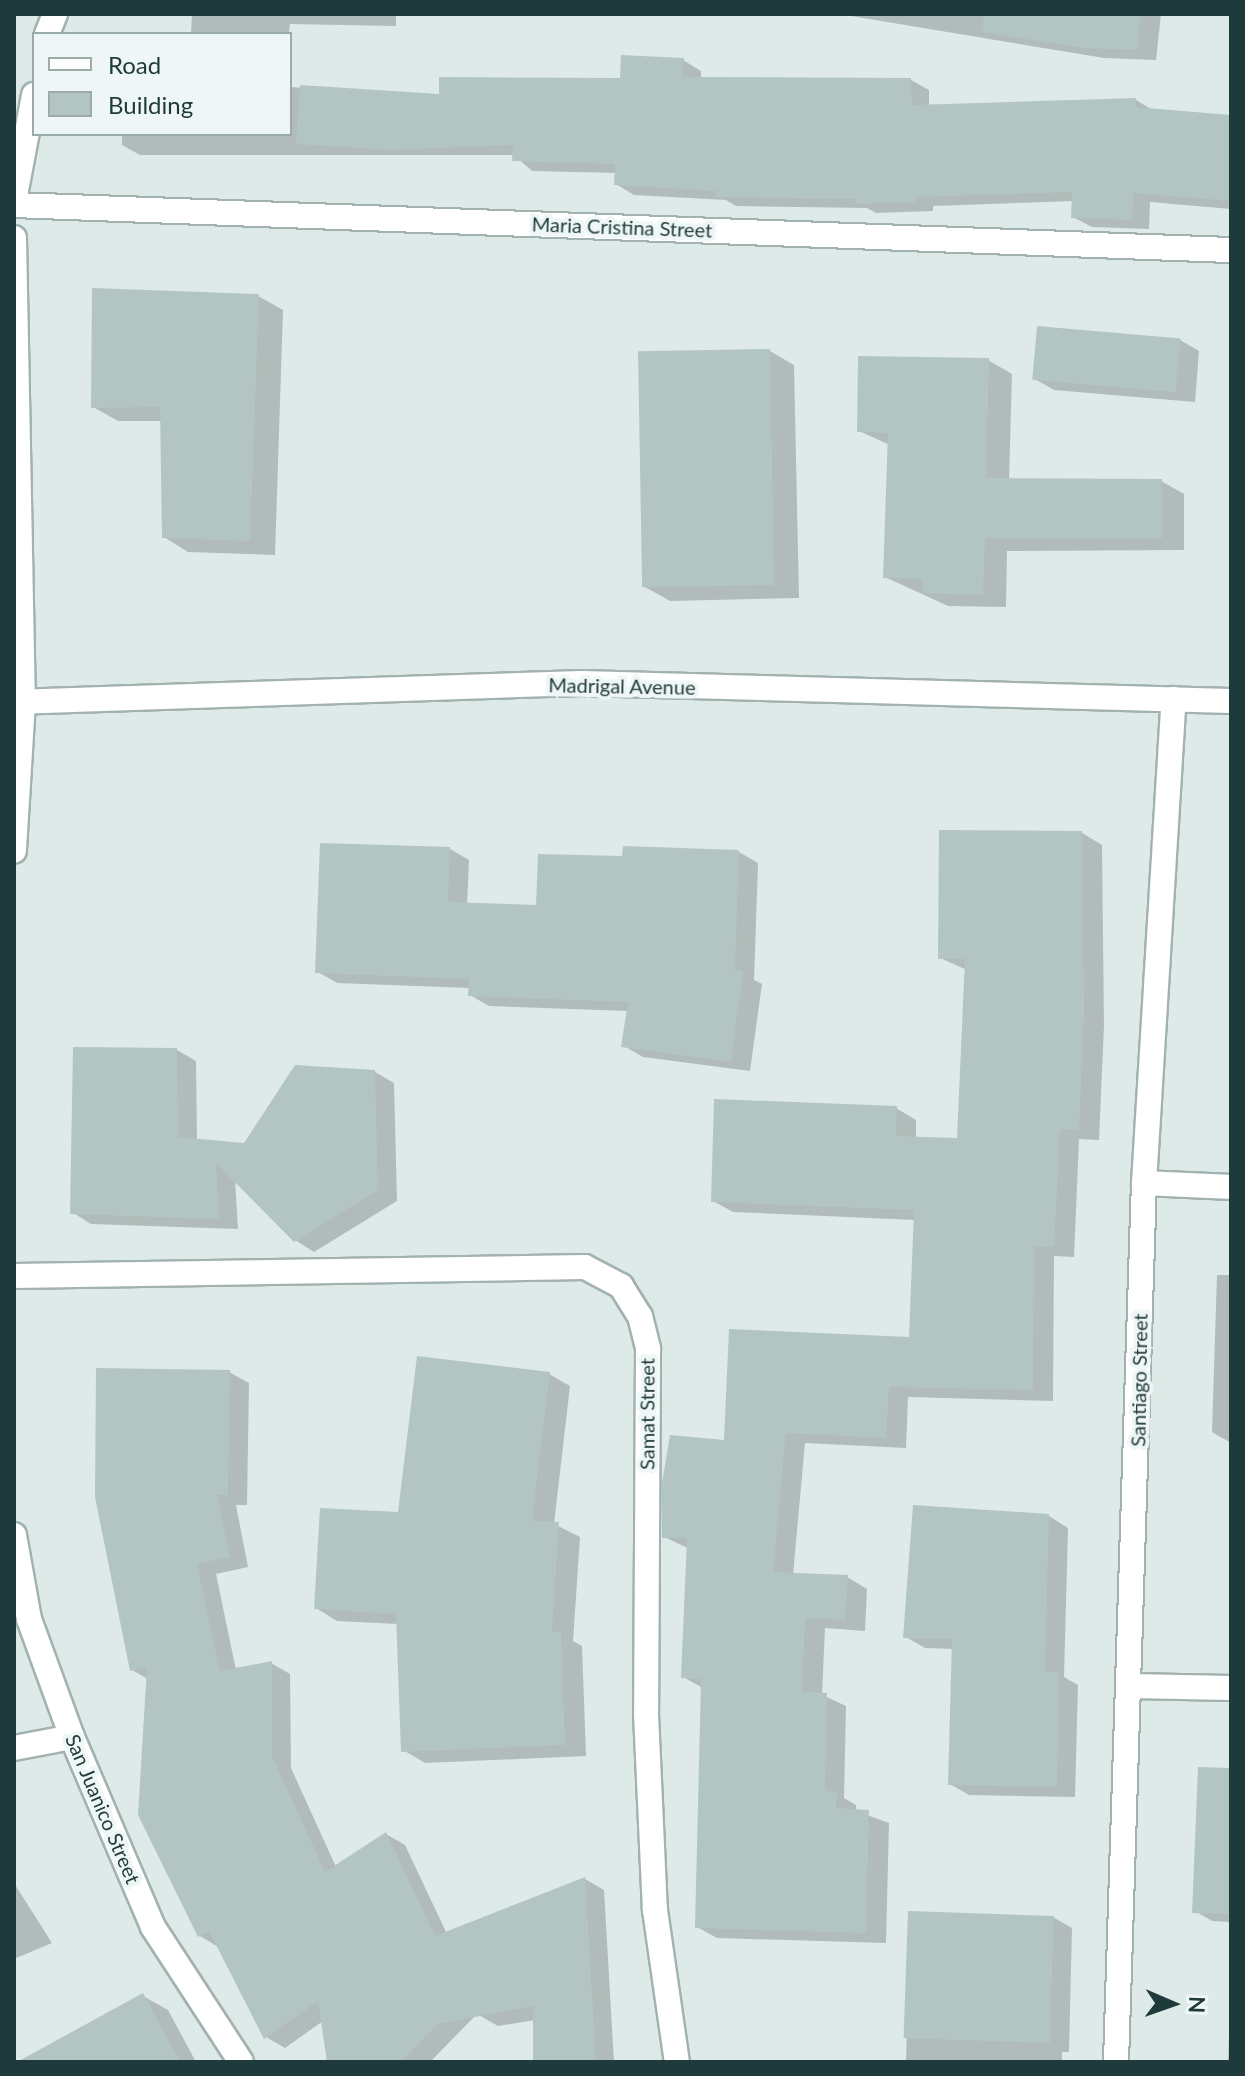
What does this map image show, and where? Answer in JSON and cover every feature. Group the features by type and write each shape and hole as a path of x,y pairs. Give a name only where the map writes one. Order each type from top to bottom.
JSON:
{"street":[{"path":"14,203 32,106"},
{"name":"Maria Cristina Street","path":"14,203 1231,250"},
{"path":"14,238 18,702 14,851"},
{"name":"Madrigal Avenue","path":"18,702 582,683 1231,701"},
{"name":"Santiago Street","path":"1116,2062 1131,1686 1144,1183 1174,699"},
{"path":"1144,1183 1231,1187"},
{"name":"Samat Street","path":"14,1276 585,1267 621,1286 640,1316 648,1349 646,1729 655,1910 677,2062"},
{"name":"San Juanico Street","path":"14,1535 29,1619 72,1737 153,1927 241,2062"},
{"path":"1131,1686 1231,1688"},
{"path":"14,1748 72,1737"}],"building":[{"path":"984,14 1141,14 1137,50 1083,48 982,32"},
{"path":"621,55 684,58 683,77 911,78 912,105 1136,98 1136,107 1231,115 1231,201 1133,193 1132,220 1071,218 1072,192 915,197 915,202 856,204 856,199 716,197 716,191 614,185 615,164 512,161 513,145 392,150 296,144 300,85 439,94 439,77 620,78"},
{"path":"92,288 259,294 250,541 162,538 160,407 91,408"},
{"path":"1037,326 1180,339 1176,392 1032,380"},
{"path":"770,349 774,585 642,587 638,351"},
{"path":"858,356 989,358 986,478 1162,479 1162,538 985,538 983,595 923,593 923,579 883,578 888,433 857,432"},
{"path":"939,830 1082,831 1084,1014 1079,1130 1060,1129 1054,1247 1034,1246 1033,1390 889,1387 886,1438 786,1433 773,1572 848,1575 845,1620 805,1618 802,1692 827,1693 825,1791 837,1792 836,1808 869,1810 866,1933 695,1928 701,1679 681,1678 687,1538 662,1538 662,1483 670,1435 724,1440 729,1329 909,1337 914,1210 711,1202 714,1099 897,1106 896,1136 957,1138 965,959 938,959"},
{"path":"320,843 450,847 448,902 536,905 538,854 622,856 623,846 739,850 735,970 743,971 731,1062 621,1047 628,1002 468,996 469,979 315,973"},
{"path":"73,1047 177,1048 178,1137 244,1143 295,1065 375,1070 378,1190 294,1242 216,1163 219,1219 70,1214"},
{"path":"417,1356 550,1372 532,1521 559,1522 552,1632 561,1631 565,1745 401,1752 396,1614 314,1609 320,1508 398,1512"},
{"path":"96,1368 230,1370 228,1495 217,1495 230,1557 197,1564 220,1671 272,1661 272,1756 325,1872 386,1832 435,1936 585,1877 596,2062 533,2062 533,2006 438,2024 401,2062 327,2062 318,2001 264,2039 209,1931 198,1937 138,1815 147,1667 130,1671 95,1497"},
{"path":"913,1505 1049,1514 1045,1672 1059,1672 1057,1787 948,1785 952,1639 903,1638"},
{"path":"1198,1767 1231,1768 1231,1914 1192,1913"},
{"path":"908,1911 1054,1916 1049,2043 904,2038"},
{"path":"143,1993 180,2062 17,2062"}]}
